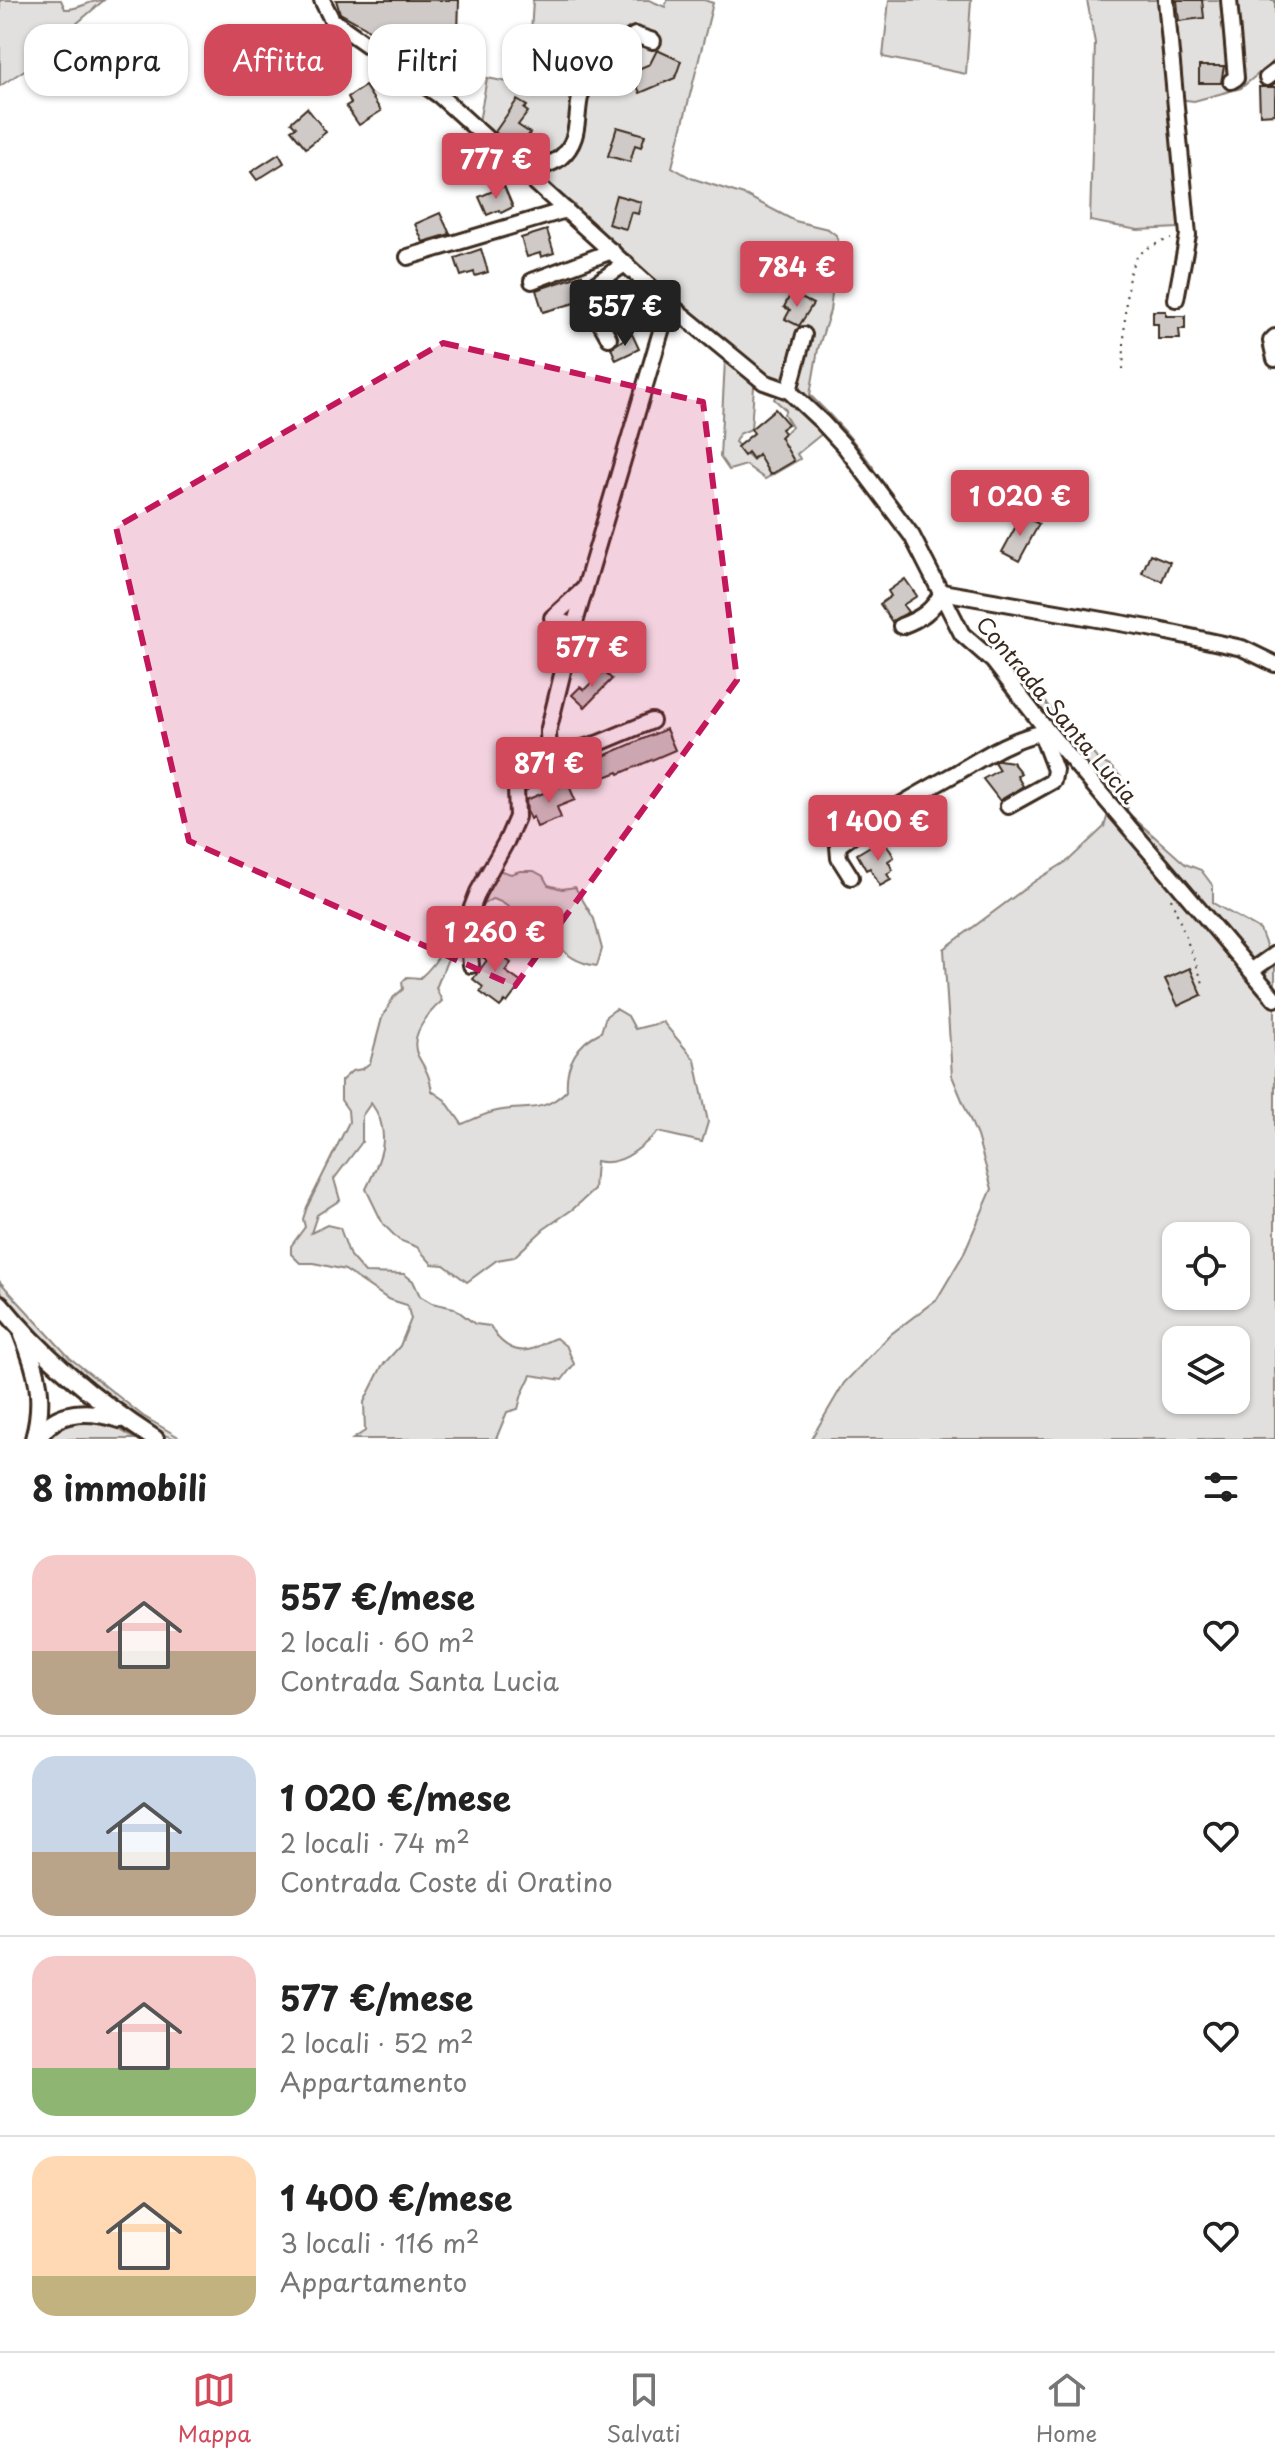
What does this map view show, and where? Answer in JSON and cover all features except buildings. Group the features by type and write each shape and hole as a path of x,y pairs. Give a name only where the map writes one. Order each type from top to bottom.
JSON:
{"main road":[{"path":"0,1304 67,1373 155,1439"},
{"path":"21,1329 38,1379 39,1422 35,1439"},
{"path":"35,1439 45,1426 79,1412 96,1412 130,1423"}],"street":[{"name":"Contrada Santa Lucia","path":"322,0 332,20 440,96 669,304 764,382 789,391 822,422 912,536 962,634 993,661 1043,731 1275,999"},
{"path":"1166,0 1188,235 1176,299"},
{"path":"1229,0 1236,78 1231,81"},
{"path":"526,173 558,159 570,147 576,135 586,82 626,40 635,35 653,41"},
{"path":"408,257 566,210"},
{"path":"532,281 612,251"},
{"path":"609,338 592,308 591,287 626,263"},
{"path":"549,758 548,732 574,626 669,304"},
{"path":"789,391 804,335"},
{"path":"1275,337 1271,341 1275,359"},
{"path":"574,626 552,618 588,585"},
{"path":"901,626 917,620 935,606 942,592 1211,641 1242,648 1275,664"},
{"path":"471,965 469,943 461,936 478,892 517,817 516,787 549,758 599,743 652,721"},
{"path":"851,877 839,858 838,846 905,802 1001,747 1043,731 1055,770 1053,781 1008,806"},
{"path":"1251,971 1275,954"}],"path":[{"path":"1123,369 1130,274 1135,259 1153,245 1188,235"},
{"path":"1169,874 1169,889 1178,921 1203,983"}],"highlighted area":[{"path":"443,343 703,402 737,680 515,986 189,841 116,527"}],"shaded area":[{"path":"0,0 61,0 65,9 104,0 76,24 24,24 24,70 0,86"},
{"path":"533,0 649,0 665,7 667,0 704,0 713,3 672,167 691,178 747,196 795,221 828,229 836,235 838,241 830,311 818,349 810,395 859,448 873,467 872,473 479,122 487,78 502,81 502,96 642,96 642,24 532,24"},
{"path":"889,0 971,0 966,74 883,57"},
{"path":"1087,0 1160,0 1181,217 1179,228 1138,230 1090,221 1095,43"},
{"path":"1170,0 1275,0 1275,60 1241,88 1194,101 1178,99"},
{"path":"725,360 752,380 754,386 751,429 739,434 735,442 753,460 792,427 784,414 786,410 774,399 777,393 794,403 823,433 797,454 800,459 765,479 746,465 729,470 720,457"},
{"path":"1005,667 1022,674 1062,723 1084,742 1098,760 1121,777 1129,789 1127,812 1185,864 1201,870 1213,886 1213,903 1260,930 1275,960 1275,1439 811,1439 844,1383 891,1334 937,1299 963,1255 992,1189 977,1136 952,1076 944,949 1035,881 1069,860 1104,827 1112,801"},
{"path":"482,865 511,874 534,871 543,876 548,885 562,889 575,887 594,919 602,949 597,966 584,963 563,950 537,919 518,913 502,902 492,899 474,910 458,934 436,988 442,1001 426,1019 416,1041 418,1056 432,1091 445,1100 462,1124 493,1112 549,1103 567,1090 568,1072 574,1056 585,1042 601,1032 606,1016 616,1009 628,1016 635,1029 663,1022 695,1060 708,1122 702,1142 658,1132 622,1159 596,1161 594,1190 514,1257 497,1260 467,1282 444,1265 432,1264 417,1247 399,1240 383,1224 366,1189 380,1157 383,1135 378,1114 371,1103 362,1116 362,1142 334,1179 340,1200 317,1215 311,1233 327,1225 340,1228 350,1256 365,1273 404,1274 413,1281 420,1296 432,1303 454,1308 475,1324 490,1326 497,1337 512,1348 532,1349 556,1338 567,1347 574,1364 562,1380 531,1375 518,1409 507,1412 496,1439 353,1439 365,1431 364,1402 382,1366 400,1346 411,1319 407,1305 388,1299 345,1270 300,1263 291,1254 291,1246 305,1227 303,1219 307,1207 349,1122 348,1110 341,1100 341,1081 352,1071 370,1063 382,1018 393,998 403,989 402,982 407,977 420,978 440,955 455,926 460,908 470,904 478,879 477,872"},
{"path":"0,1282 70,1358 143,1416 182,1439 162,1434 139,1421 85,1378 0,1291"},
{"path":"80,1419 107,1422 135,1439 44,1439 64,1424"}]}
